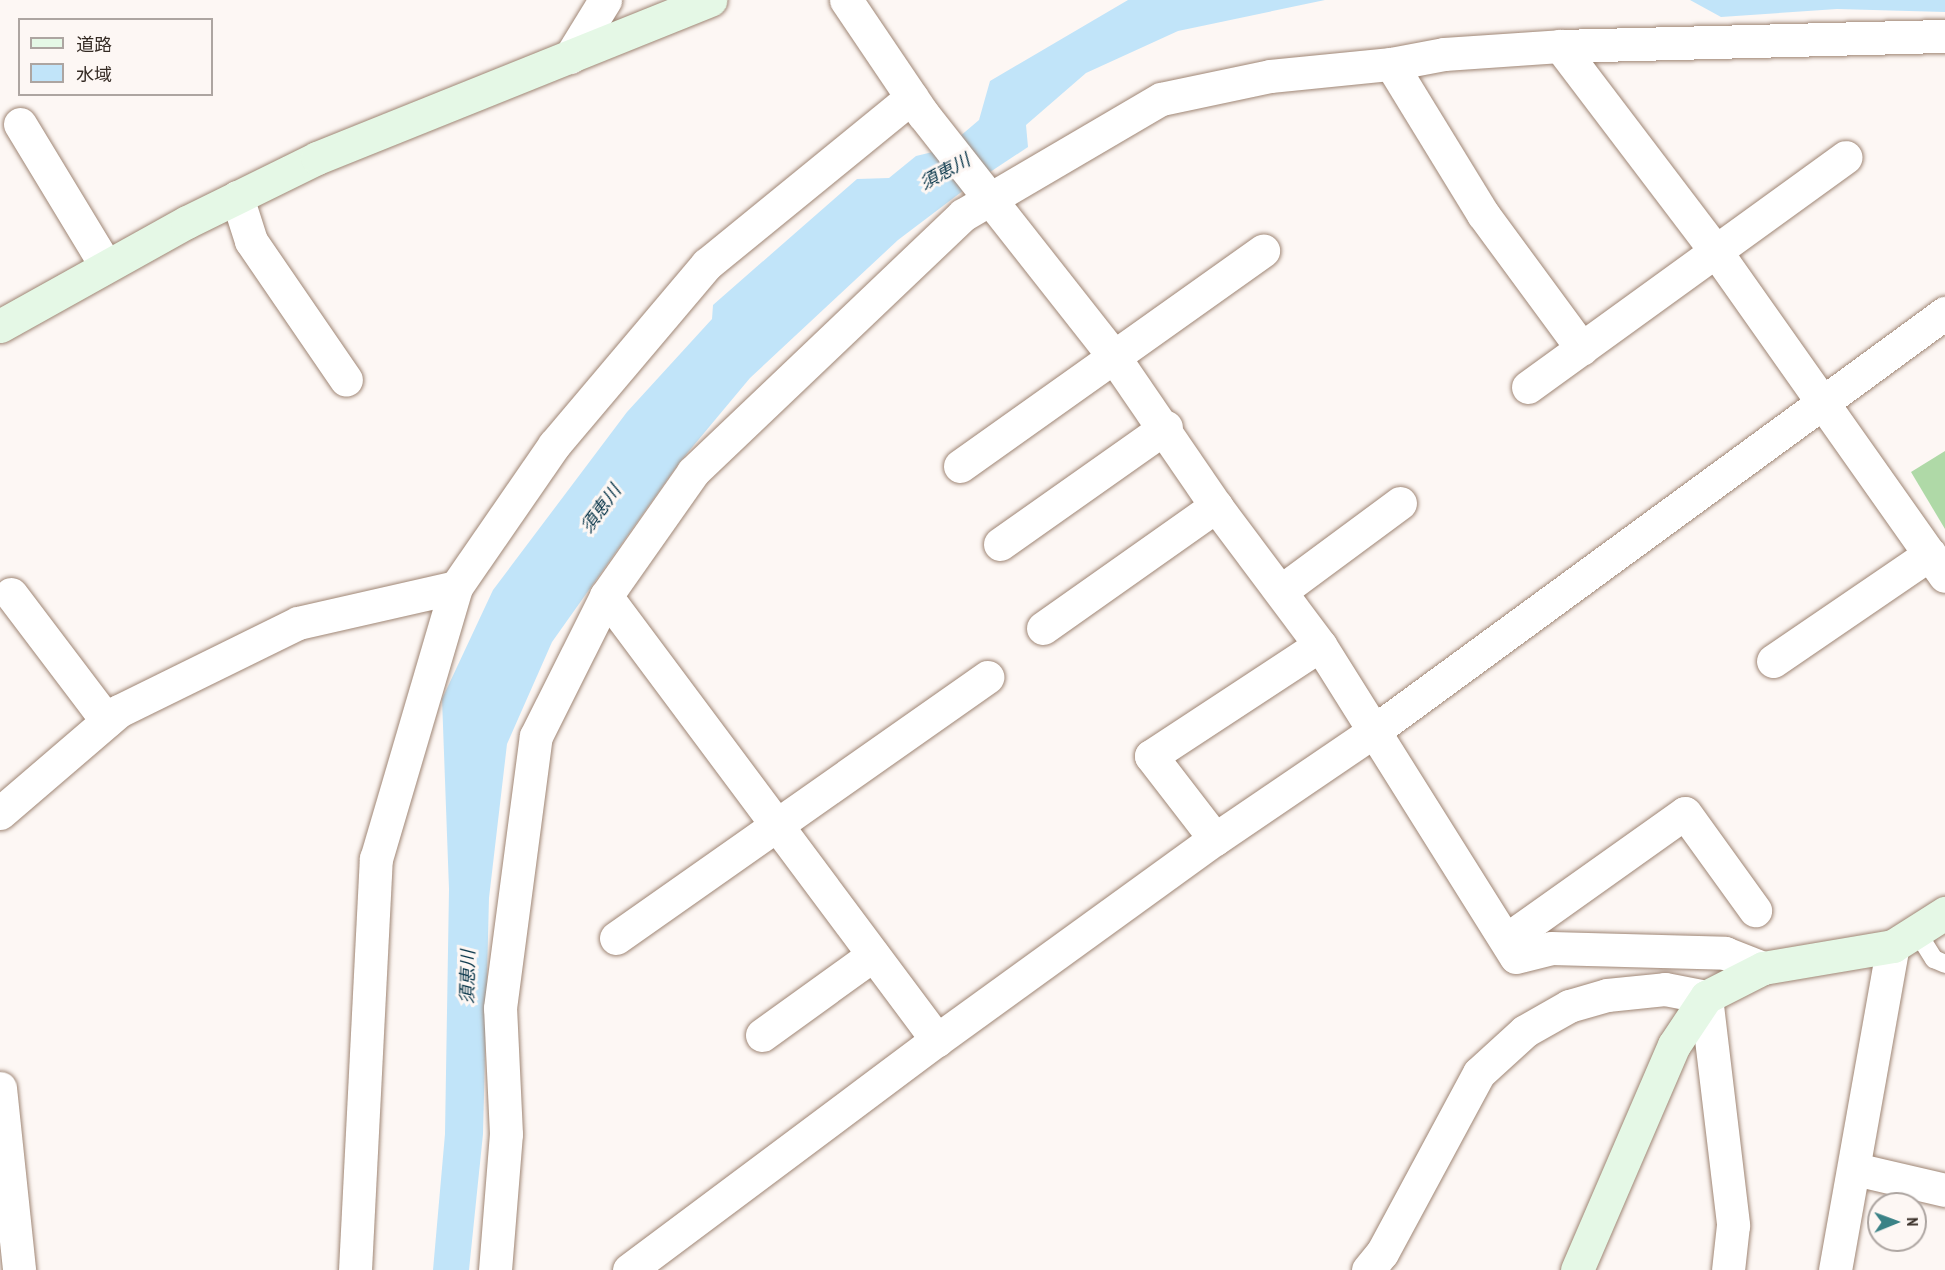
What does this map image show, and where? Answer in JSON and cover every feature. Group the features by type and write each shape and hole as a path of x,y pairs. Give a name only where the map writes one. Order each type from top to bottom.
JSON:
{"street":[{"path":"570,57 605,0"},
{"path":"0,326 106,266 316,158 710,0"},
{"path":"846,0 917,105 985,195 1114,357 1166,428 1216,506 1320,645 1516,957 1551,948 1725,953 1763,968"},
{"path":"495,1270 506,1134 500,1008 536,736 606,596 693,472 985,195 1161,99 1270,76 1391,64 1444,54 1560,46 1945,36"},
{"path":"1560,46 1717,253 1937,565 1773,661"},
{"path":"1391,64 1483,214 1582,349"},
{"path":"355,1270 376,859 456,587 554,445 707,264 917,105"},
{"path":"20,124 106,266"},
{"path":"1528,387 1717,253 1846,157"},
{"path":"237,197 251,242 346,380"},
{"path":"960,466 1263,251"},
{"path":"629,1270 937,1040 1215,839 1374,731 1945,313"},
{"path":"1000,544 1166,428"},
{"path":"1281,591 1400,503"},
{"path":"1043,628 1216,506"},
{"path":"0,813 119,711 298,623 456,587"},
{"path":"11,594 107,721"},
{"path":"606,596 774,825 937,1040"},
{"path":"1215,839 1151,756 1320,645"},
{"path":"616,938 988,677"},
{"path":"1506,940 1684,813 1755,910"},
{"path":"1576,1270 1674,1045 1706,997 1763,968 1905,939 1945,913"},
{"path":"1835,1270 1905,939"},
{"path":"762,1035 873,955"},
{"path":"1368,1270 1382,1252 1479,1073 1525,1031 1569,1006 1607,994 1665,989 1706,997"},
{"path":"1706,997 1733,1225 1728,1270"},
{"path":"0,1088 19,1270"},
{"path":"1855,1169 1945,1190"}],"lane":[{"path":"1905,939 1945,964"}],"green space":[{"path":"1945,451 1945,529 1911,472"}],"water":[{"name":"須恵川","path":"1128,0 1325,0 1178,31 1086,73 1026,125 1028,147 972,184 898,240 750,378 679,463 552,642 507,744 489,898 483,1134 469,1270 433,1270 445,1134 449,889 442,699 493,590 627,412 712,319 713,305 857,179 889,178 916,156 945,149 979,120 990,81"},
{"path":"1690,0 1945,0 1945,12 1837,9 1721,17"}]}
